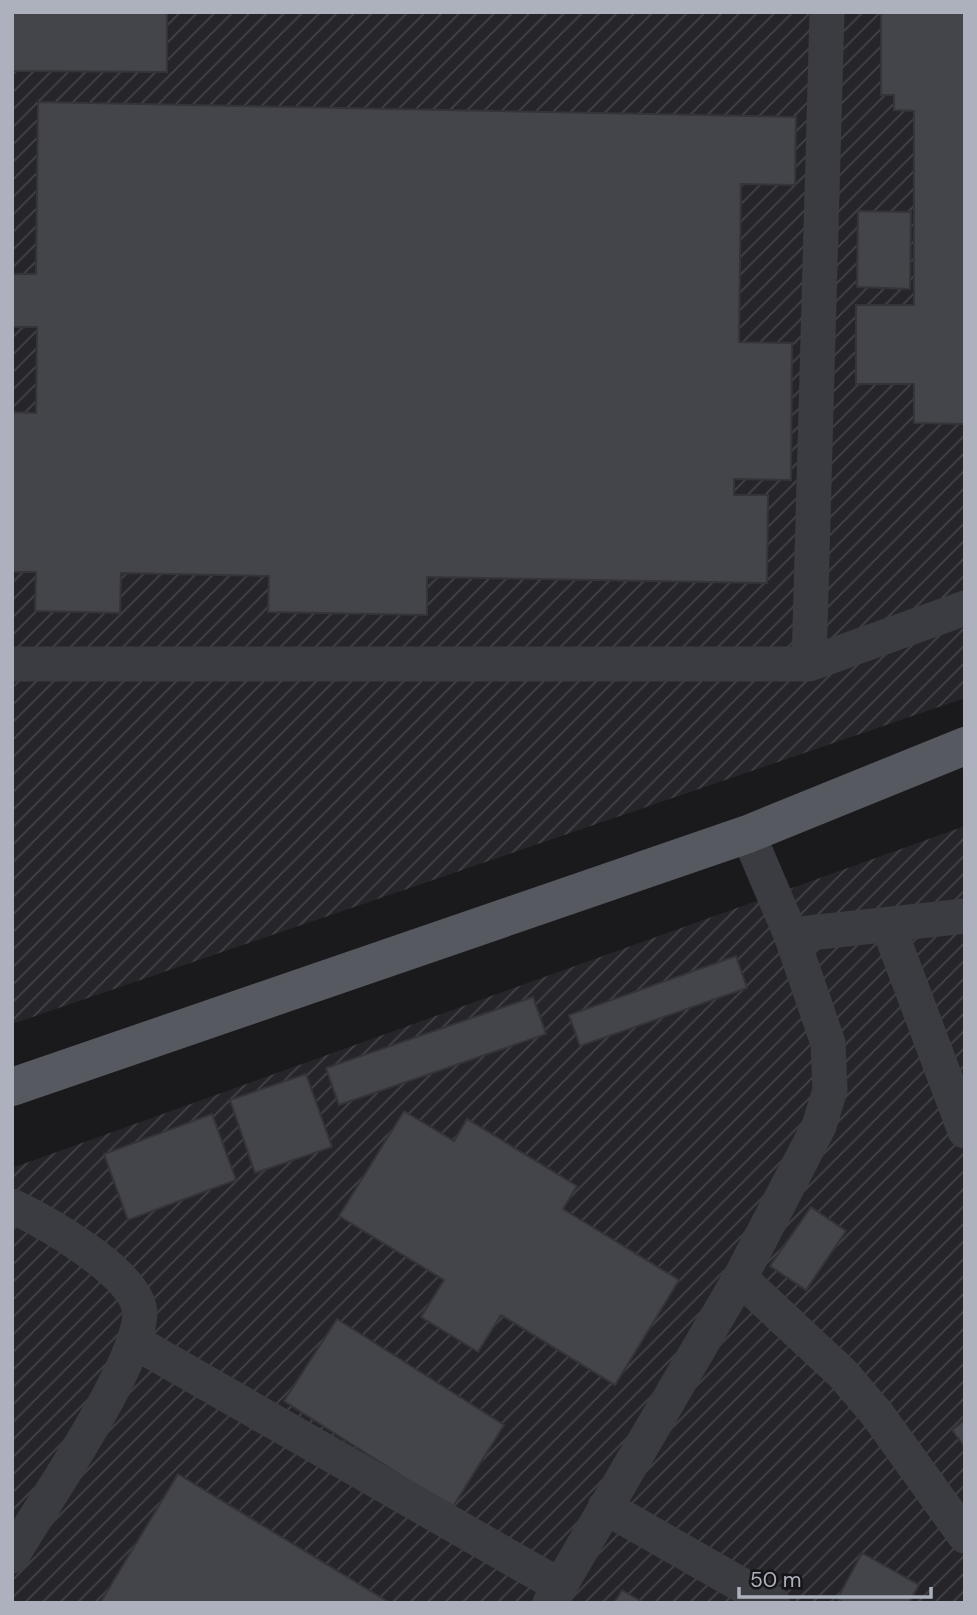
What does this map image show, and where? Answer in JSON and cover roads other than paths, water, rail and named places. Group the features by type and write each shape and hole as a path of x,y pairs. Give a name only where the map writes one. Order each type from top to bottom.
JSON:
{"main road":[{"path":"12,1087 748,834 965,746"}],"lane":[{"path":"809,664 827,12"},
{"path":"12,664 809,664 965,608"},
{"path":"135,1342 555,1594 740,1278 819,1126 830,1090 828,1044 791,935 748,834"},
{"path":"791,935 965,916"},
{"path":"888,925 965,1131"},
{"path":"12,1206 38,1218 128,1285 135,1296 140,1315 135,1342 100,1411 12,1556"},
{"path":"740,1278 843,1374 877,1414 965,1536"},
{"path":"605,1507 773,1603"}]}
